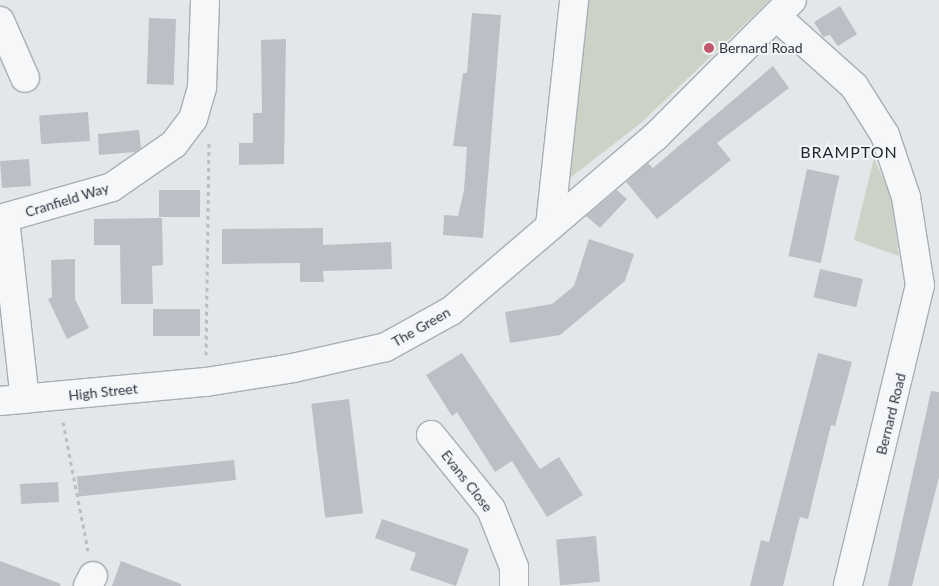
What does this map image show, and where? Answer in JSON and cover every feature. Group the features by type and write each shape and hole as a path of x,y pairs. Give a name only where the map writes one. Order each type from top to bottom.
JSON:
{"street":[{"name":"Cranfield Way","path":"12,400 3,219 112,187 174,144 193,119 202,87 205,0"},
{"path":"550,226 574,0"},
{"name":"The Green","path":"206,382 293,368 386,346 451,311 656,136 785,9"},
{"name":"Bernard Road","path":"785,9 854,86 885,135 906,196 930,283 848,586"},
{"path":"0,21 25,78"},
{"name":"High Street","path":"12,400 206,382"},
{"name":"Evans Close","path":"431,435 491,509 514,566 514,586"}],"path":[{"path":"193,119 212,148 206,382"},
{"path":"58,396 91,581"}],"shaded area":[{"path":"588,0 770,0 641,123 562,184"},
{"path":"874,158 891,195 899,256 854,240"}],"building":[{"path":"840,6 857,34 838,46 830,35 823,37 814,22"},
{"path":"472,13 501,15 483,238 443,235 444,215 458,216 464,190 467,147 453,146 463,73 467,73"},
{"path":"149,18 176,19 174,85 147,84"},
{"path":"286,39 284,164 239,165 239,143 253,143 253,113 262,113 261,40"},
{"path":"773,66 789,88 717,143 731,160 657,219 626,182 648,163 653,168"},
{"path":"88,112 90,141 41,144 39,115"},
{"path":"139,130 141,148 135,152 99,155 98,134"},
{"path":"29,159 31,186 2,188 0,161"},
{"path":"807,169 839,176 821,263 788,256"},
{"path":"159,190 200,190 200,217 159,217"},
{"path":"617,190 627,199 600,228 586,216"},
{"path":"162,218 163,265 152,266 153,304 121,304 120,245 94,245 94,219"},
{"path":"323,228 323,245 391,242 392,269 323,271 324,282 300,282 300,263 222,264 222,229"},
{"path":"589,239 634,254 625,281 560,335 510,343 505,312 552,304 574,286"},
{"path":"75,259 75,299 89,328 67,339 48,299 52,297 51,260"},
{"path":"820,269 863,279 856,307 813,297"},
{"path":"153,309 200,309 200,336 153,336"},
{"path":"462,353 540,469 559,457 583,495 547,517 512,461 495,472 457,412 452,416 426,375"},
{"path":"818,353 852,362 835,426 831,425 808,519 800,517 783,586 750,586 761,540 769,542"},
{"path":"931,391 939,392 939,477 912,586 888,586"},
{"path":"349,399 363,513 325,518 311,404"},
{"path":"234,460 236,480 79,496 77,477"},
{"path":"58,482 59,502 21,504 20,484"},
{"path":"382,519 469,549 456,586 410,570 416,553 375,538"},
{"path":"596,536 600,582 560,585 556,539"},
{"path":"0,561 61,584 60,586 0,586"},
{"path":"121,561 181,584 181,586 112,586"}],"place":[{"name":"Bernard Road","path":"709,48"}],"district":[{"name":"BRAMPTON","path":"849,152"}]}
